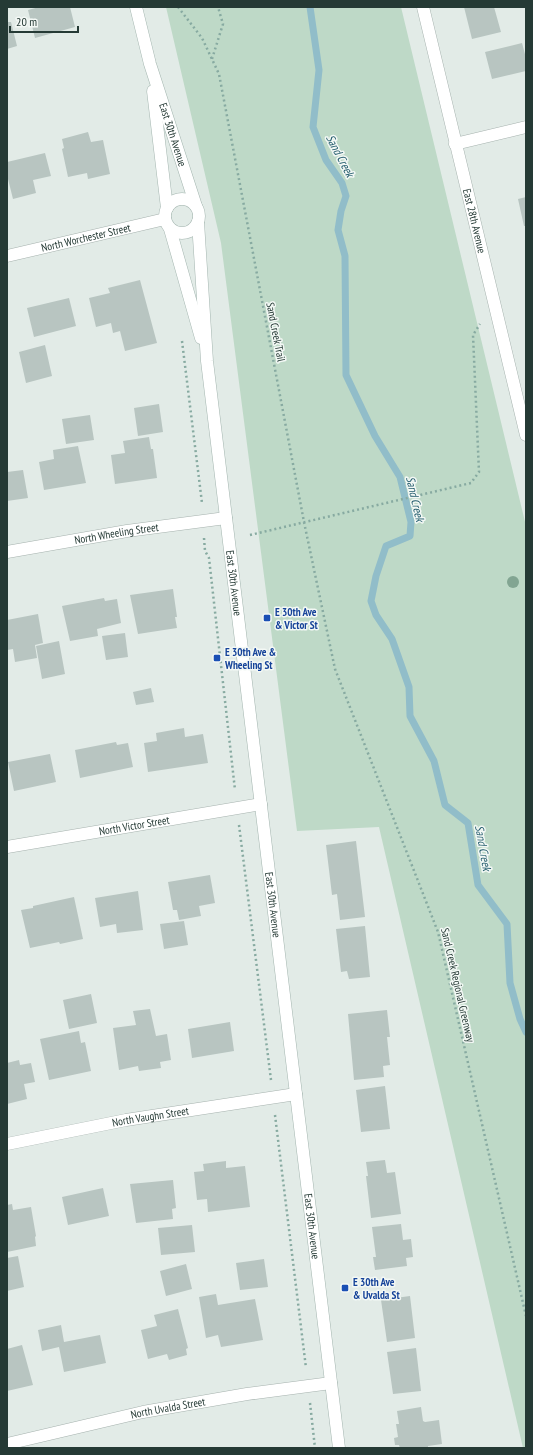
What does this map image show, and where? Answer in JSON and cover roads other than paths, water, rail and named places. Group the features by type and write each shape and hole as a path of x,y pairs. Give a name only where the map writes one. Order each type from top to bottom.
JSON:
{"street":[{"name":"East 30th Avenue","path":"136,7 150,64 196,206"},
{"name":"East 28th Avenue","path":"423,7 493,304 526,435"},
{"name":"East 30th Avenue","path":"150,64 167,219 207,361"},
{"path":"455,144 526,127"},
{"path":"181,199 192,202 196,206 199,211 196,227 186,233 180,234 167,219 175,200 181,199"},
{"name":"North Worchester Street","path":"7,256 167,219"},
{"name":"East 30th Avenue","path":"198,222 207,361 339,1448"},
{"name":"North Wheeling Street","path":"7,552 127,532 226,518"},
{"name":"North Victor Street","path":"7,847 261,804"},
{"name":"North Vaughn Street","path":"7,1144 126,1120 296,1094"},
{"name":"North Uvalda Street","path":"7,1444 143,1412 331,1383"}],"waterway":[{"name":"Sand Creek","path":"310,7 319,70 313,127 326,160 342,183 346,196 341,211 338,230 345,256 346,375 375,436 400,477 411,522 410,536 386,546 376,576 371,601 376,615 392,639 409,687 410,716 434,761 445,805 468,823 478,885 507,924 510,983 520,1019 526,1032"}],"place":[{"name":"E 30th Ave & Victor St","path":"267,618"},
{"name":"E 30th Ave & Wheeling St","path":"217,658"},
{"name":"E 30th Ave & Uvalda St","path":"345,1288"}]}
